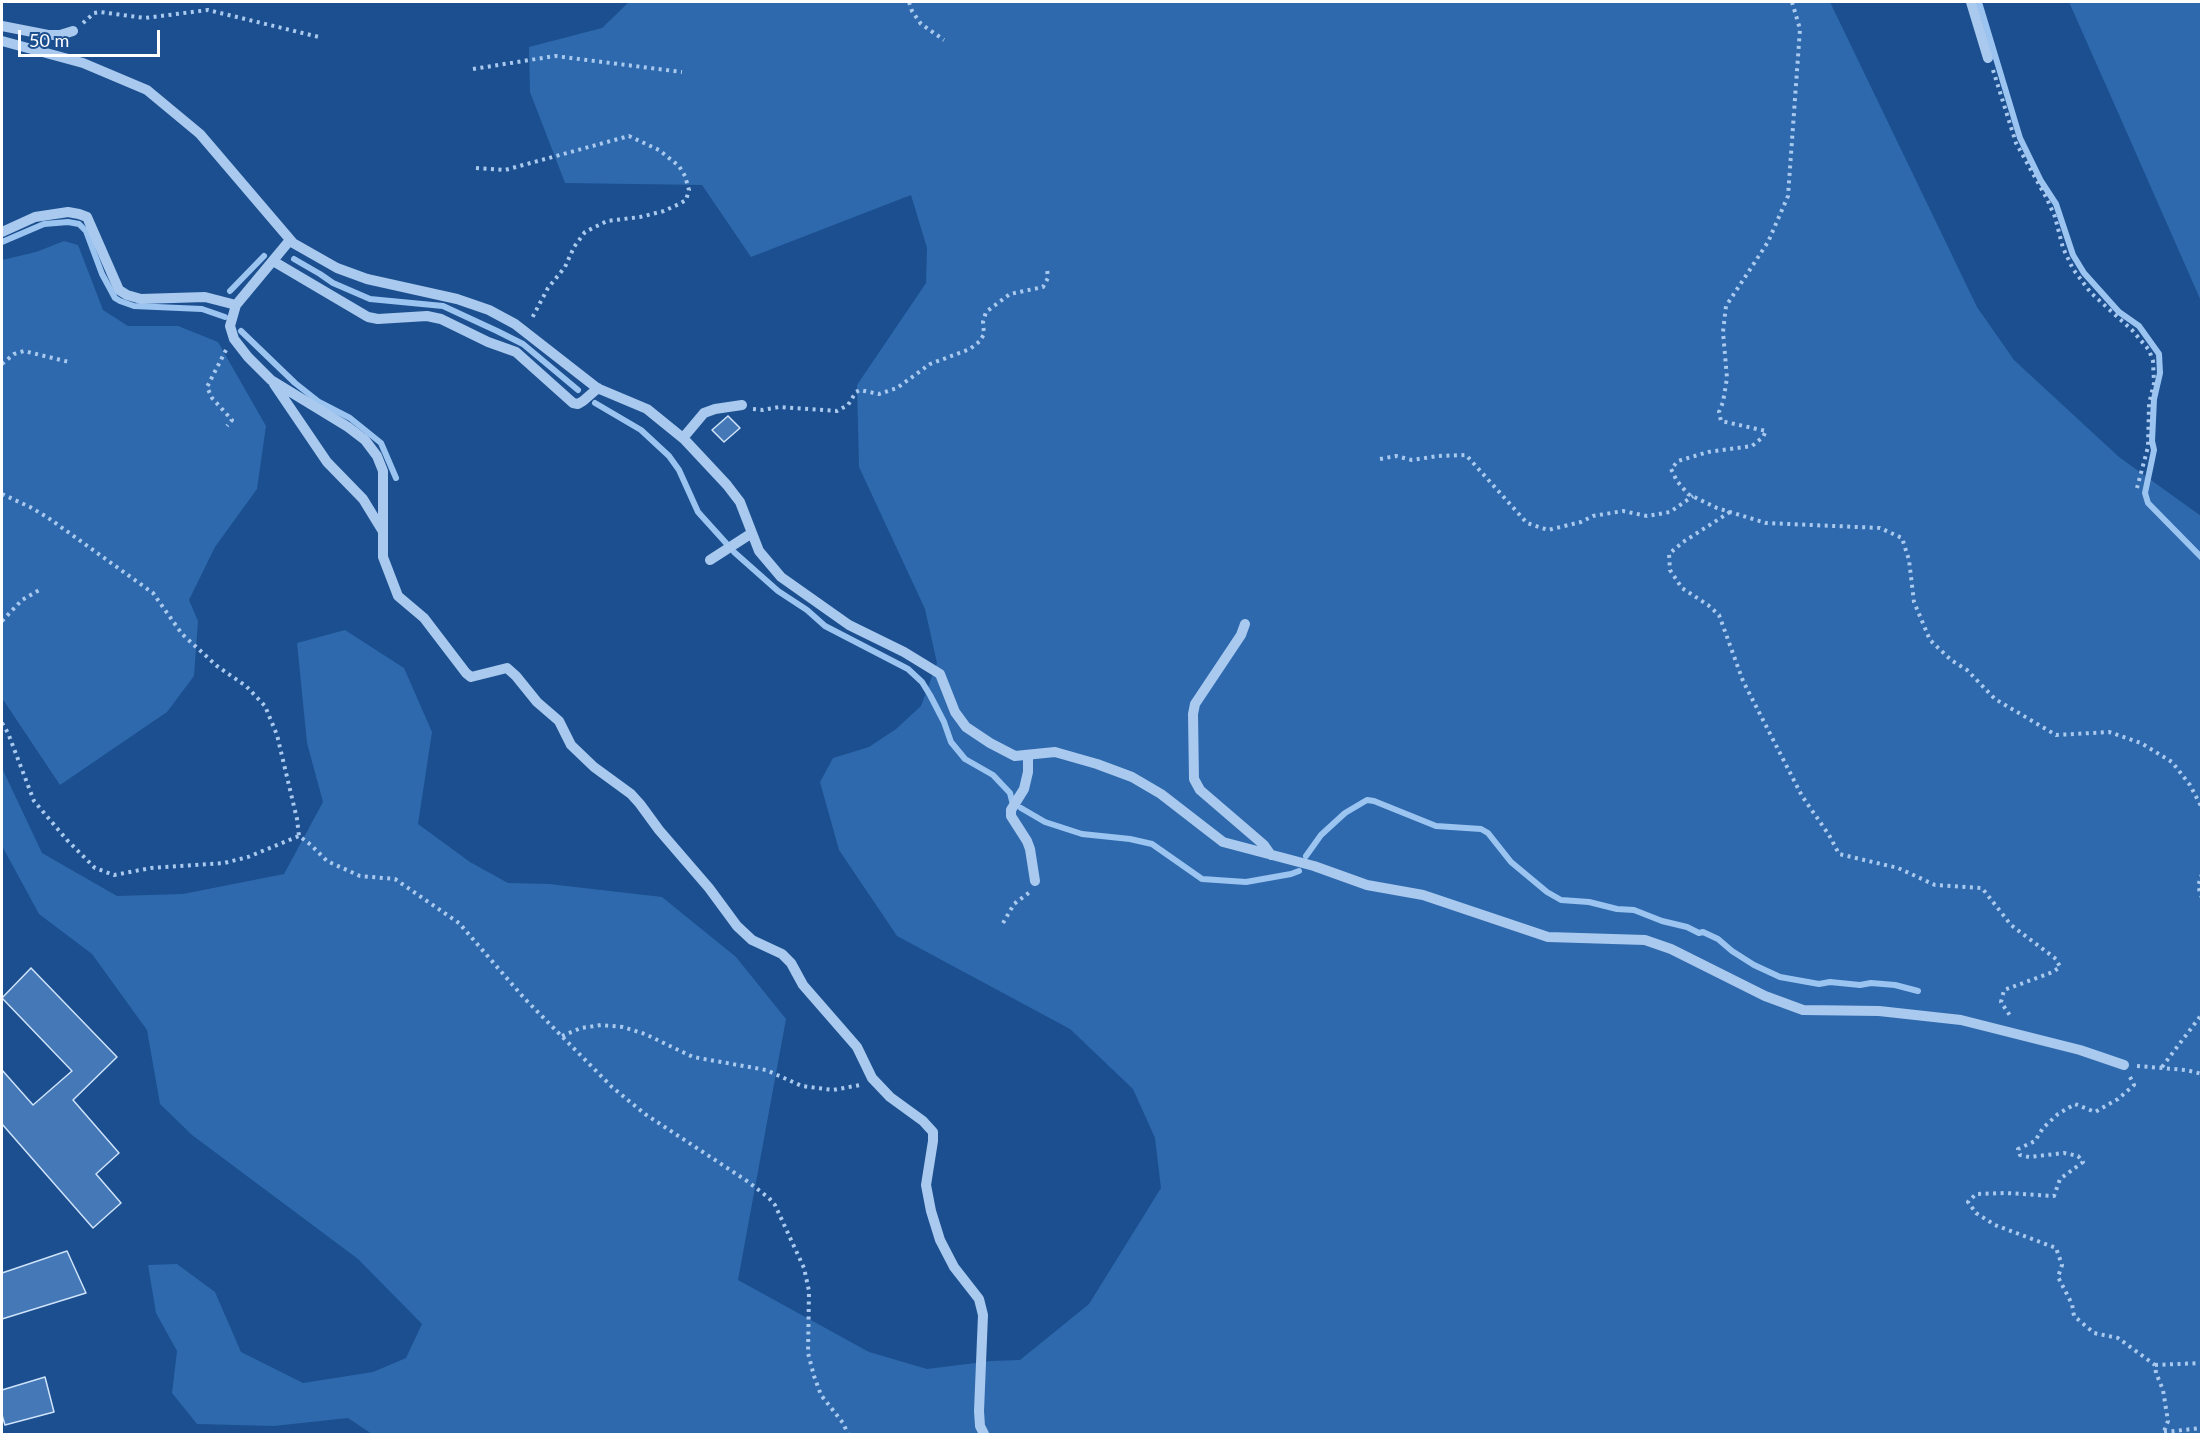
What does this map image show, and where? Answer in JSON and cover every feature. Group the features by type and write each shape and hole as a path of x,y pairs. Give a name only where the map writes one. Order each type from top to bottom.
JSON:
{"street":[{"path":"1971,2 1988,58"},
{"path":"2,26 48,35 60,35 73,31"},
{"path":"2,41 83,63 147,90 200,134 290,240 337,268 368,279 457,299 489,310 515,324 598,388 647,409 683,438 740,502 759,551 781,577 849,625 904,652 940,674 955,712 966,727 1015,756 1054,752 1096,764 1131,777 1161,794 1223,842 1367,885 1423,895 1548,937 1645,939 1671,949 1765,996 1803,1010 1880,1011 1961,1020 2080,1050 2124,1065"},
{"path":"2,232 34,217 61,213 79,214 87,217 119,290 127,295 141,299 205,297 236,305"},
{"path":"290,240 236,305 230,326 234,339 271,380 308,437 327,462 363,499 382,530"},
{"path":"273,261 368,317 378,319 434,317 516,352 573,403 578,404 584,401 598,388"},
{"path":"271,380 348,427 365,440 377,456 383,471 383,557 398,596 424,618 466,674 471,677 507,668 516,676 537,702 559,721 571,745 640,804 737,926 752,940 782,954 803,985 857,1047 876,1082 890,1097 923,1121 933,1132 926,1185 931,1211 940,1240 954,1267 979,1299 983,1315 979,1411 980,1426 984,1434"},
{"path":"683,438 704,413 715,408 742,405"},
{"path":"710,561 752,533"},
{"path":"1245,624 1241,635 1195,704 1193,714 1194,779 1200,790 1264,845 1271,855"},
{"path":"1028,755 1028,772 1024,789 1011,810 1011,816 1027,841 1035,881"}],"path":[{"path":"909,2 921,24 944,40"},
{"path":"1792,2 1800,29 1788,196 1768,242 1726,306 1723,332 1727,378 1719,412 1720,420 1766,430 1763,437 1752,446 1708,452 1678,461 1671,469 1677,481 1688,494 1730,512 1766,523 1880,528 1902,538 1909,560 1914,602 1930,640 1951,660 1967,670 1995,699 2055,735 2109,732 2141,743 2172,762 2190,785 2202,808"},
{"path":"73,31 94,13 145,18 208,10 319,37"},
{"path":"473,69 555,56 682,72"},
{"path":"1988,58 2000,89 2012,134 2055,216 2063,248 2073,269 2091,293 2132,330 2149,350 2153,361 2154,383 2149,404 2148,447 2137,488"},
{"path":"476,168 506,170 629,136 659,150 672,159 679,166 689,190 686,200 664,211 607,221 585,232 574,247 565,267 548,288 526,332"},
{"path":"742,405 755,410 779,406 837,411 848,405 856,392 860,390 879,394 897,388 930,364 970,349 980,341 984,334 983,322 987,312 1010,294 1043,287 1047,278 1047,269"},
{"path":"227,426 232,420 212,398 207,387 230,342 234,339"},
{"path":"2,364 14,354 24,351 69,362"},
{"path":"1380,459 1396,456 1412,460 1466,455 1527,523 1548,530 1581,522 1593,516 1623,511 1647,516 1670,512 1693,496"},
{"path":"2,494 47,517 153,593 182,634 217,666 246,686 265,706 277,735 297,819 298,836"},
{"path":"1730,512 1683,542 1669,554 1670,570 1682,588 1719,615 1743,681 1802,796 1839,854 1898,868 1935,885 1982,888 2011,925 2056,959 2060,967 2053,972 2004,990 2001,1002 2023,1035"},
{"path":"2,621 22,600 41,589"},
{"path":"2,723 34,801 67,840 95,867 114,875 152,868 224,863 248,857 298,836"},
{"path":"298,836 327,861 360,876 394,879 459,923 524,998 612,1087 645,1114 747,1181 775,1205 804,1268 809,1290 807,1353 814,1376 821,1395 843,1423 848,1434"},
{"path":"2202,874 2198,886 2202,898"},
{"path":"1003,923 1014,904 1032,891 1035,881"},
{"path":"2162,1068 2202,1014"},
{"path":"562,1036 581,1028 601,1025 623,1027 645,1034 693,1057 766,1070 802,1086 833,1090 876,1082"},
{"path":"2124,1065 2186,1070 2202,1074"},
{"path":"2124,1065 2134,1085 2118,1099 2095,1112 2075,1104 2058,1114 2043,1128 2035,1141 2018,1149 2020,1155 2029,1157 2064,1153 2078,1156 2083,1162 2060,1179 2054,1196 1976,1194 1968,1202 1976,1213 1995,1225 2056,1248 2062,1265 2058,1277 2072,1304 2074,1316 2094,1333 2118,1338 2155,1365 2202,1363"},
{"path":"2155,1365 2163,1390 2168,1421 2163,1433 2202,1428"}],"shaded area":[{"path":"629,2 1830,2 1977,307 2014,360 2119,457 2201,516 2201,1434 372,1434 348,1418 274,1426 197,1424 172,1393 177,1351 156,1313 148,1265 177,1264 215,1292 241,1352 303,1383 373,1372 406,1358 422,1324 358,1259 192,1135 160,1104 147,1030 92,954 39,914 2,846 2,768 42,853 117,896 183,894 284,874 323,802 307,743 297,643 345,630 404,668 432,732 418,824 470,862 508,883 549,884 662,897 736,957 786,1019 738,1280 869,1352 927,1369 1020,1360 1089,1304 1161,1188 1155,1138 1133,1089 1070,1029 897,936 839,850 820,782 833,758 869,747 896,729 921,706 937,663 925,609 859,467 857,385 926,283 927,248 911,195 751,257 702,185 565,183 530,92 529,47 602,28"},
{"path":"2069,2 2201,2 2201,301 2116,108"},
{"path":"64,241 78,245 103,310 128,326 178,326 218,342 266,426 257,489 215,547 189,600 198,621 194,676 167,712 60,785 2,701 2,260 36,252"}],"building":[{"path":"728,416 740,428 724,442 712,430"},
{"path":"31,968 117,1057 73,1100 119,1153 96,1174 121,1203 93,1228 2,1124 2,1070 33,1105 72,1071 2,998"},
{"path":"67,1251 86,1293 2,1319 2,1273"},
{"path":"45,1377 54,1412 5,1425 2,1415 2,1390"}],"waterway":[{"path":"1979,2 2020,138 2041,181 2056,204 2073,255 2084,273 2119,312 2139,326 2159,354 2160,373 2154,399 2152,441 2154,450 2145,493 2148,503 2202,558"},
{"path":"2,242 44,224 68,222 79,224 86,231 102,274 115,298 134,306 202,309 225,317"},
{"path":"230,291 264,256"},
{"path":"294,259 333,283 370,299 443,306 523,344 578,390"},
{"path":"241,331 295,383 319,402 350,418 381,443 396,478"},
{"path":"595,403 641,430 669,456 679,470 698,512 726,543"},
{"path":"734,552 778,591 807,610 825,626 908,669 922,682 930,695 951,742 965,759 993,775 1010,793 1012,801"},
{"path":"1306,856 1321,835 1345,813 1367,800 1374,801 1436,826 1481,829 1488,833 1511,862 1547,892 1561,900 1589,902 1617,909 1634,910 1699,933 1703,932 1718,939 1754,965 1780,977 1819,984 1830,982 1895,985 1918,991"},
{"path":"1021,808 1045,822 1082,834 1130,839 1152,844 1202,879 1246,882 1299,871"}]}
